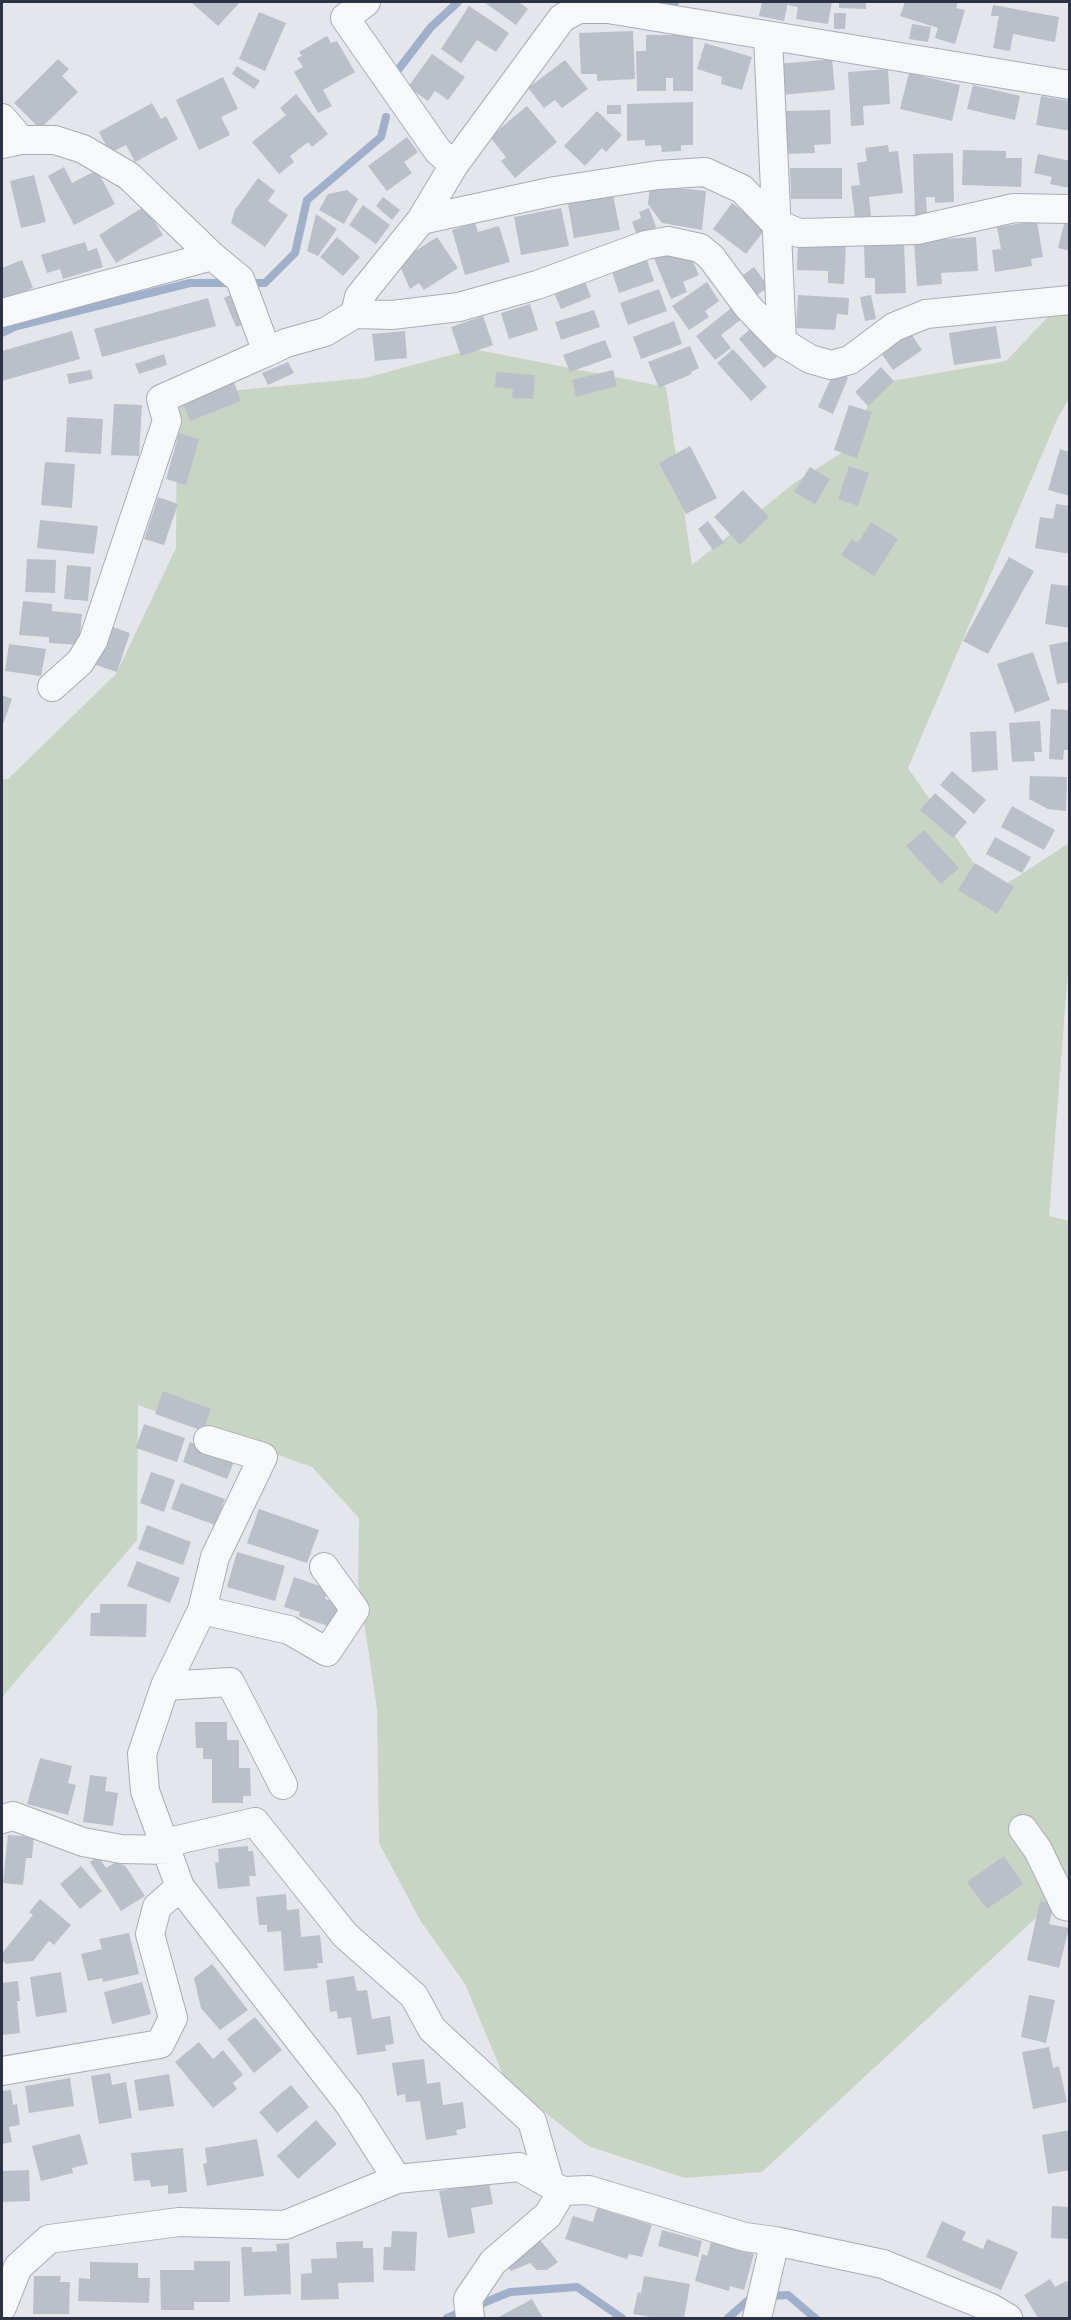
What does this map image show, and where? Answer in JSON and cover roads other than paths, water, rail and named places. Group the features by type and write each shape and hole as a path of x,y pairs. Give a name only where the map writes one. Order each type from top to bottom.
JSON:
{"street":[{"path":"366,2 345,18 438,151 453,165"},
{"path":"355,314 359,297 421,220 453,165 562,18 579,9 608,9 1070,86"},
{"path":"768,37 782,342"},
{"path":"2,117 11,142 55,140 83,149 129,176 212,256 240,279 267,352"},
{"path":"421,220 555,190 658,175 705,172 742,189 775,223 799,233 917,230 1014,208 1070,209"},
{"path":"52,687 80,662 93,641 167,421 161,399 286,343 325,332 355,314 392,315 459,308 537,285 646,245 668,241 700,248 711,257 748,308 782,342 810,358 831,364 850,360 894,327 926,314 1070,300"},
{"path":"2,313 212,256"},
{"path":"208,1440 263,1457 215,1557 202,1610 165,1686 142,1754 145,1791 180,1887 349,2104 398,2179"},
{"path":"202,1610 289,1630 327,1652 355,1610 324,1567"},
{"path":"165,1686 230,1682 283,1785"},
{"path":"2,1820 13,1816 83,1842 122,1849 166,1846 255,1822 345,1935 414,1996 432,2029 532,2121 556,2187 548,2215 493,2262 468,2299 470,2319"},
{"path":"1023,1829 1038,1850 1065,1906 1070,1907"},
{"path":"2,2071 160,2044 173,2018 150,1934 157,1906 180,1887"},
{"path":"2,2307 18,2267 49,2239 179,2222 285,2225 398,2179 519,2167 556,2187 589,2190 745,2237 775,2241 883,2264 991,2308 1008,2319"},
{"path":"757,2319 775,2241"}],"waterway":[{"path":"398,70 431,27 458,2"},
{"path":"670,2 675,2"},
{"path":"247,283 265,283 295,253 307,200 381,137 386,117"},
{"path":"2,333 17,326 190,283 232,283"},
{"path":"447,2318 510,2292 577,2287 622,2318"},
{"path":"768,2296 788,2295 815,2318"},
{"path":"728,2318 752,2297 755,2297"}]}
